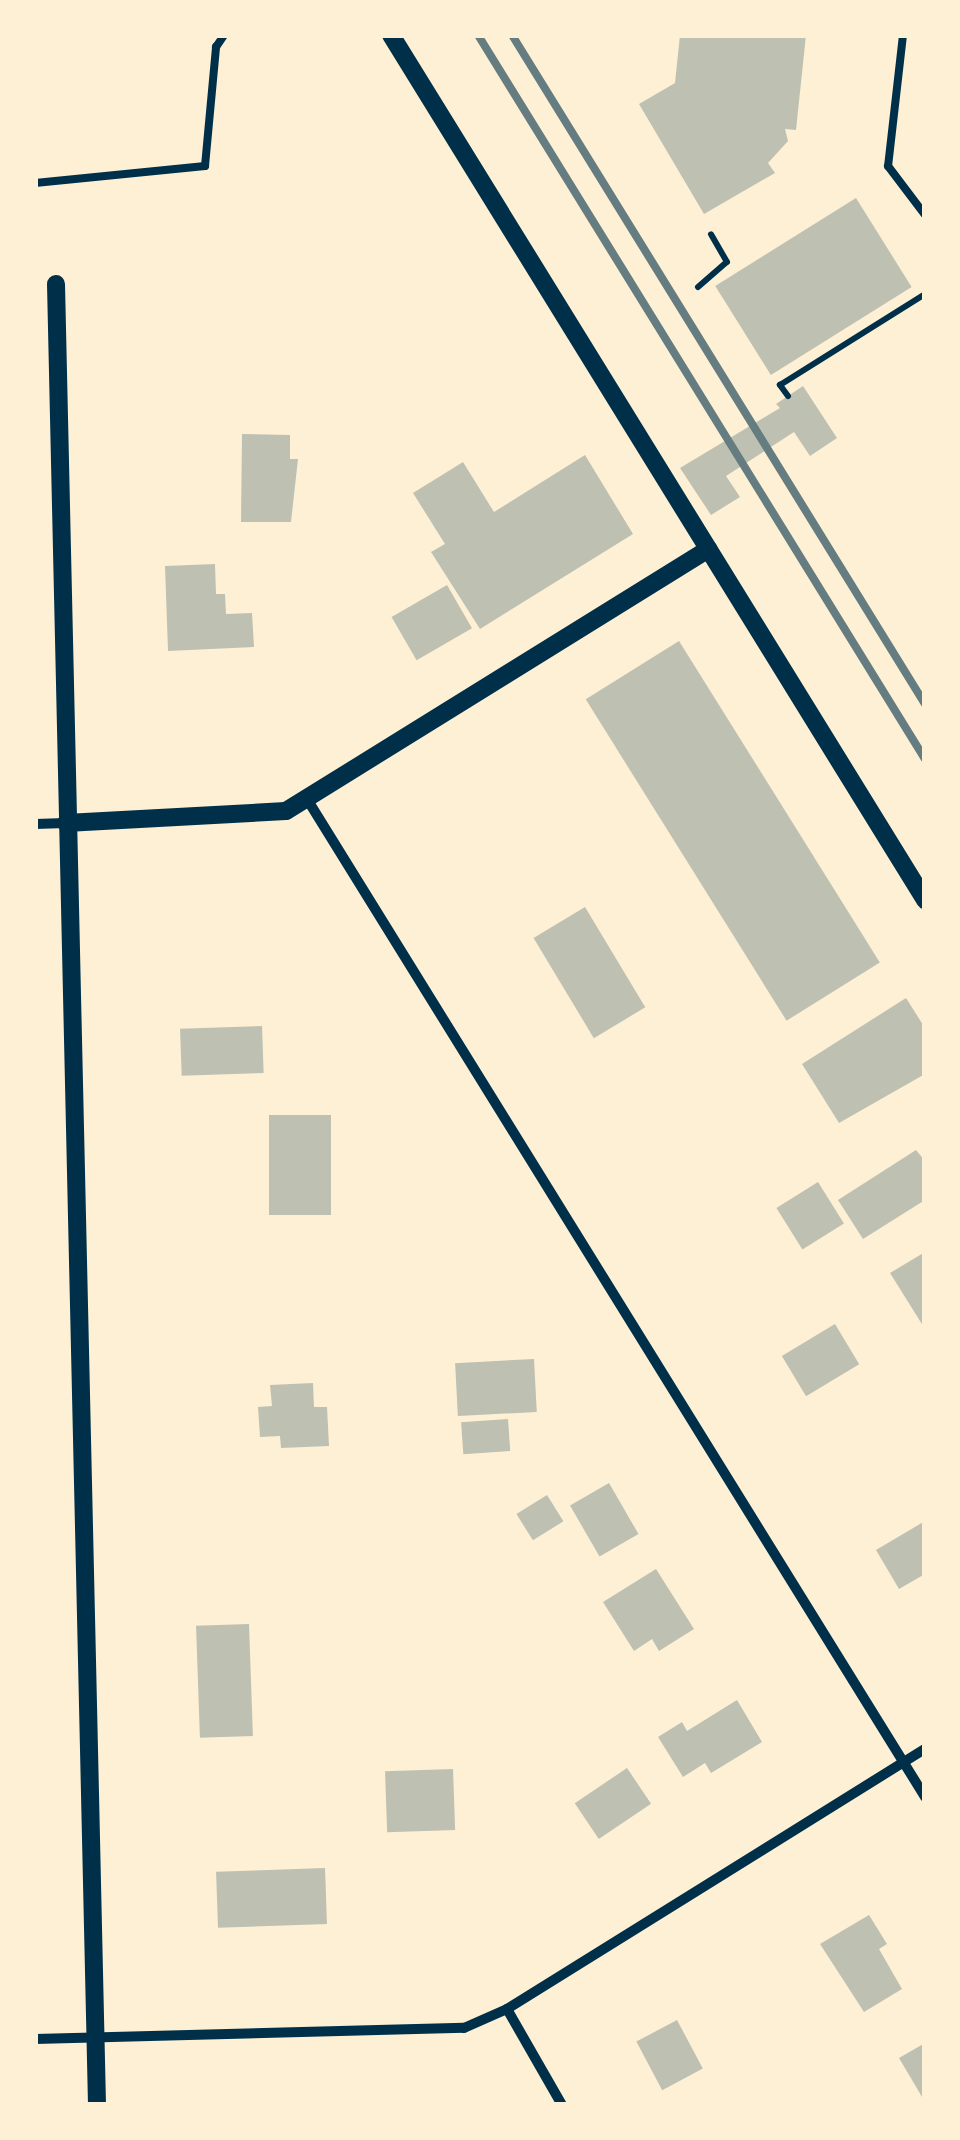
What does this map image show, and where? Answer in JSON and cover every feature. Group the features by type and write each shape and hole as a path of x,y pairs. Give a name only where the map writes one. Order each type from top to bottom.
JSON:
{"street":[{"path":"391,35 925,900"},
{"path":"56,284 98,2105"},
{"path":"35,824 286,810 708,549"},
{"path":"307,798 925,1796"},
{"path":"35,2040 449,2029 507,2009 925,1749"},
{"path":"507,2009 562,2105"}],"lane":[{"path":"35,182 205,166 216,47 224,35"},
{"path":"903,35 888,166 925,215"}],"path":[{"path":"698,286 727,262 711,234"},
{"path":"788,396 780,385 922,296"}],"building":[{"path":"680,35 806,35 796,130 785,129 788,141 768,163 775,173 704,214 639,104 675,83"},
{"path":"856,198 912,287 771,375 715,286"},
{"path":"803,386 837,438 810,456 794,432 726,476 740,497 711,515 680,468 780,408 776,404"},
{"path":"242,434 290,435 290,459 298,459 291,522 241,522"},
{"path":"585,455 633,534 480,629 431,552 445,544 413,493 463,462 494,512"},
{"path":"215,564 216,594 225,594 226,614 252,613 254,647 168,651 165,566"},
{"path":"447,585 472,628 417,660 392,617"},
{"path":"679,641 880,962 787,1021 586,699"},
{"path":"585,907 645,1007 594,1038 534,938"},
{"path":"906,998 925,1028 925,1074 839,1123 802,1064"},
{"path":"262,1026 264,1073 182,1076 180,1029"},
{"path":"269,1115 331,1115 331,1215 269,1215"},
{"path":"916,1150 925,1161 925,1200 863,1239 838,1200"},
{"path":"818,1182 844,1224 802,1250 776,1208"},
{"path":"925,1252 925,1329 890,1273"},
{"path":"835,1324 859,1364 806,1396 782,1356"},
{"path":"534,1359 537,1412 458,1416 455,1363"},
{"path":"313,1383 314,1407 327,1407 329,1446 281,1448 280,1436 260,1437 258,1407 272,1406 270,1385"},
{"path":"508,1419 510,1451 463,1454 461,1422"},
{"path":"609,1483 638,1534 600,1557 570,1506"},
{"path":"547,1495 563,1521 533,1540 516,1514"},
{"path":"925,1521 925,1574 899,1589 876,1550"},
{"path":"656,1569 694,1629 659,1651 652,1639 634,1651 603,1602"},
{"path":"249,1624 253,1736 200,1738 196,1626"},
{"path":"737,1700 762,1742 711,1773 705,1763 683,1777 658,1737 682,1722 687,1731"},
{"path":"627,1768 651,1804 599,1839 575,1803"},
{"path":"453,1769 455,1830 387,1832 385,1771"},
{"path":"325,1868 327,1924 218,1928 216,1872"},
{"path":"869,1915 887,1944 879,1949 902,1989 864,2012 820,1944"},
{"path":"677,2020 703,2069 662,2090 636,2042"},
{"path":"925,2043 925,2102 899,2058"}],"railway":[{"path":"478,35 925,759"},
{"path":"512,35 925,704"}]}
